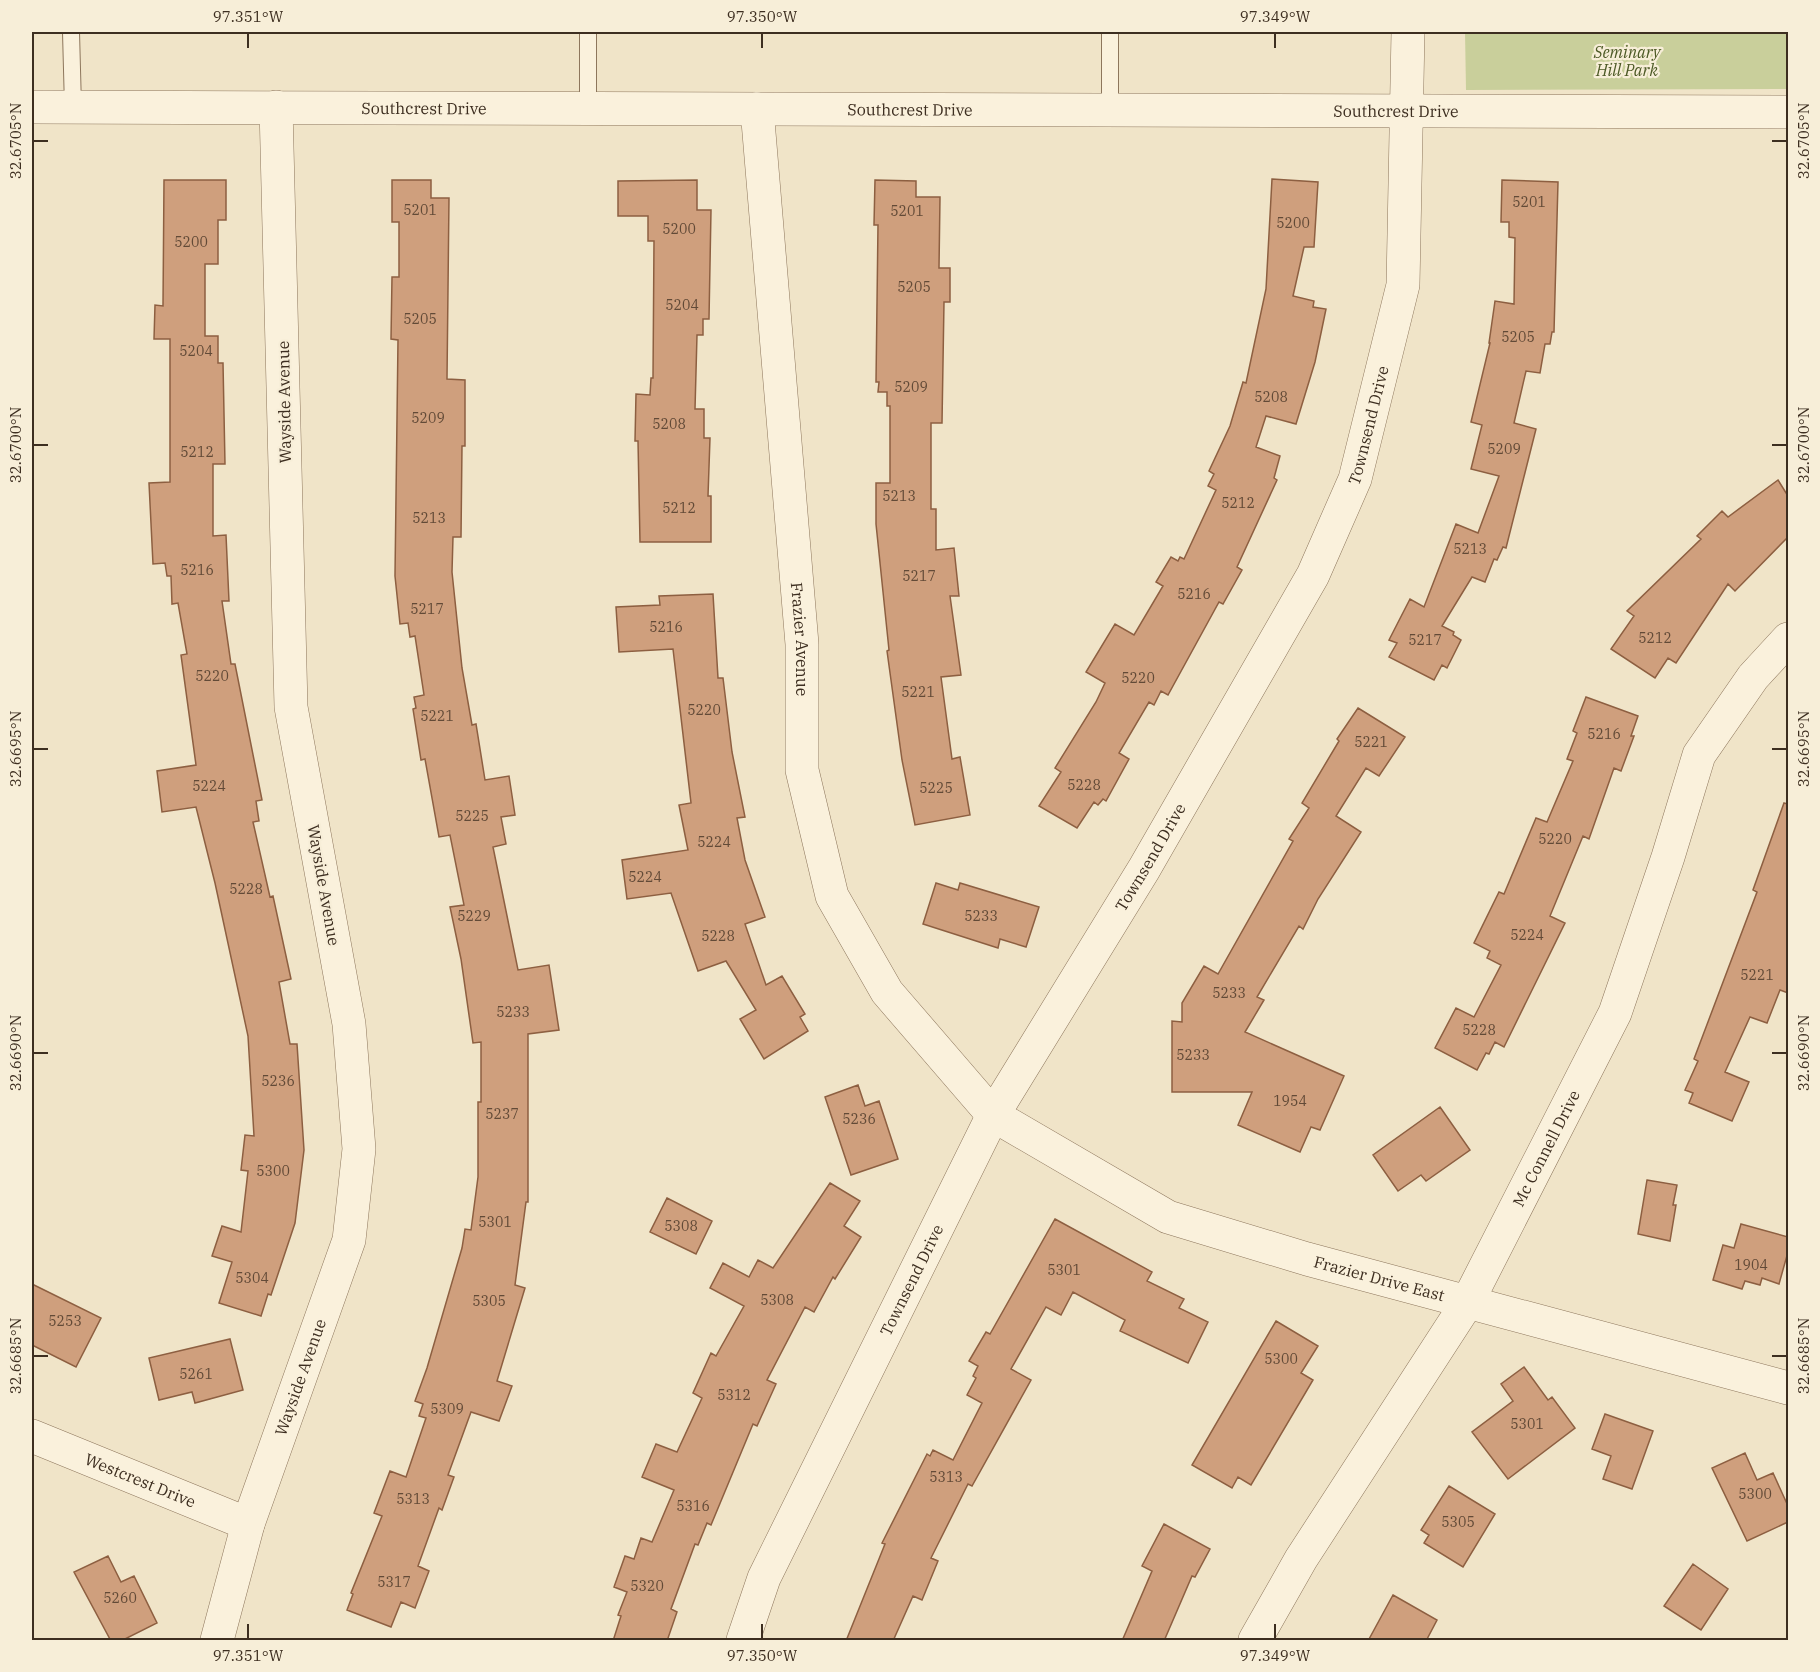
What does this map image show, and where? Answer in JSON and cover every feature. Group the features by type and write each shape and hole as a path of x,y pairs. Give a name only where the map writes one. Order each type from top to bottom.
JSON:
{"street":[{"name":"Townsend Drive","path":"743,1641 764,1578 993,1115 1144,869 1313,575 1355,479 1403,285 1408,32"},
{"name":"Southcrest Drive","path":"32,107 1788,112"},
{"name":"Wayside Avenue","path":"217,1641 248,1524 349,1240 359,1149 349,1024 291,707 276,107"},
{"name":"Frazier Avenue","path":"758,109 802,644 802,770 832,896 887,992 993,1115"},
{"name":"Mc Connell Drive","path":"1255,1641 1301,1559 1467,1303 1615,1013 1668,857 1699,755 1753,677 1788,639"},
{"name":"Frazier Drive East","path":"993,1115 1168,1217 1307,1259 1788,1388"},
{"name":"Westcrest Drive","path":"32,1436 248,1524"}],"lane":[{"path":"71,32 73,107"},
{"path":"588,32 588,109"},
{"path":"1110,32 1110,110"}],"green space":[{"name":"Seminary Hill Park","path":"1465,32 1788,32 1788,89 1466,90"}],"building":[{"path":"1272,179 1318,182 1314,247 1304,247 1293,296 1314,301 1313,307 1326,309 1315,362 1296,424 1266,416 1256,447 1280,456 1274,478 1277,480 1237,567 1242,570 1223,604 1219,602 1168,695 1161,691 1154,705 1149,702 1119,753 1129,759 1106,801 1103,799 1098,805 1094,802 1077,828 1039,806 1061,772 1055,768 1096,702 1105,683 1086,672 1115,624 1134,635 1163,586 1156,582 1171,557 1178,561 1180,557 1184,559 1216,490 1208,486 1214,474 1209,471 1230,426 1243,382 1246,383 1266,289"},
{"path":"164,180 226,180 226,220 218,220 218,264 205,264 205,336 218,336 218,363 223,363 225,464 213,464 213,536 226,535 229,601 222,601 231,664 235,664 262,800 256,801 259,821 253,822 270,897 273,896 291,979 279,982 290,1044 297,1044 304,1150 295,1223 271,1295 268,1294 261,1316 219,1303 232,1262 212,1256 222,1226 241,1232 248,1171 241,1170 245,1135 254,1136 248,1036 196,807 162,812 157,771 196,765 181,655 187,654 178,603 172,604 171,576 167,576 165,563 153,564 149,483 170,482 170,339 154,339 155,305 163,306"},
{"path":"392,180 431,180 431,198 449,198 447,379 465,380 461,537 453,537 452,572 462,668 472,725 476,724 485,780 509,776 515,815 501,817 506,844 493,847 518,970 549,965 559,1030 528,1034 528,1202 526,1202 515,1285 525,1288 497,1381 512,1386 499,1421 471,1412 448,1475 454,1477 442,1510 439,1508 418,1566 429,1571 415,1608 401,1602 391,1627 347,1610 353,1594 351,1593 382,1516 374,1513 390,1471 406,1477 426,1418 419,1416 423,1404 415,1401 462,1248 465,1229 471,1230 478,1177 478,1102 481,1102 481,1042 473,1043 461,959 450,907 464,905 450,835 439,837 425,759 421,760 413,709 416,708 414,697 424,695 415,636 410,637 408,623 400,624 395,576 398,340 391,339 392,277 399,277 399,222 392,222"},
{"path":"697,180 697,210 711,210 709,319 703,319 703,335 697,335 695,409 704,409 704,438 710,438 708,496 711,496 711,542 640,542 638,441 635,441 636,394 650,395 651,378 653,378 654,241 648,241 648,216 618,216 618,181"},
{"path":"875,180 916,181 916,197 940,197 939,268 950,268 950,302 944,302 942,423 931,423 931,509 936,509 936,550 954,548 959,596 950,596 961,675 941,677 952,759 960,757 970,815 915,825 902,760 887,651 889,650 876,524 876,483 890,483 890,406 887,406 887,392 878,392 879,382 876,382 878,225 874,225"},
{"path":"1502,180 1558,182 1554,332 1552,332 1550,344 1545,344 1540,373 1526,371 1514,423 1536,429 1506,548 1503,547 1497,560 1494,559 1485,582 1472,577 1442,626 1454,632 1453,635 1461,640 1447,668 1442,665 1434,680 1389,657 1397,643 1389,640 1410,599 1424,607 1456,524 1478,533 1499,476 1471,469 1482,425 1471,422 1490,343 1495,301 1514,304 1515,238 1509,237 1509,222 1501,222"},
{"path":"1778,480 1788,496 1788,537 1735,591 1728,584 1676,663 1668,658 1655,678 1611,649 1634,616 1627,611 1701,539 1697,536 1722,511 1728,517"},
{"path":"713,594 718,678 723,678 732,752 745,817 737,818 745,860 765,917 745,924 766,985 782,976 805,1014 800,1017 808,1031 764,1059 740,1019 756,1010 726,961 698,971 671,893 627,899 622,860 688,850 679,805 691,803 673,649 619,652 616,607 660,605 659,596"},
{"path":"1586,697 1638,716 1631,736 1634,736 1621,771 1614,768 1589,839 1583,836 1550,916 1565,923 1504,1047 1495,1042 1477,1070 1435,1048 1456,1008 1474,1017 1501,965 1487,958 1490,951 1474,943 1499,892 1504,894 1536,818 1547,822 1573,761 1567,759 1577,733 1573,731"},
{"path":"1358,708 1405,737 1379,776 1366,768 1336,816 1361,832 1318,899 1303,929 1299,926 1257,997 1264,1000 1245,1032 1344,1076 1320,1130 1311,1127 1300,1152 1238,1125 1252,1092 1172,1092 1172,1021 1182,1022 1182,1003 1204,966 1218,974 1293,841 1289,839 1309,808 1302,803 1339,741 1337,739"},
{"path":"1784,803 1788,804 1788,993 1780,990 1767,1023 1750,1017 1725,1072 1749,1082 1732,1121 1689,1103 1693,1093 1685,1090 1698,1061 1694,1059 1757,892 1753,890"},
{"path":"936,883 958,890 960,883 1039,907 1026,947 1000,939 998,948 923,924"},
{"path":"858,1085 865,1106 879,1101 898,1159 851,1175 825,1097"},
{"path":"1440,1107 1470,1150 1426,1181 1421,1175 1398,1191 1373,1155"},
{"path":"1647,1180 1677,1185 1670,1241 1638,1234"},
{"path":"830,1183 860,1201 844,1226 861,1237 835,1279 833,1277 814,1312 805,1307 767,1380 776,1384 757,1426 753,1424 711,1525 707,1523 698,1545 695,1544 671,1609 677,1612 667,1641 613,1641 621,1616 618,1615 627,1592 614,1587 625,1556 634,1559 641,1538 652,1542 674,1490 642,1477 656,1444 677,1452 702,1398 693,1393 711,1353 716,1356 744,1306 710,1288 723,1263 749,1277 758,1260 773,1268"},
{"path":"667,1198 712,1221 696,1254 650,1232"},
{"path":"1055,1219 1152,1272 1147,1281 1184,1299 1179,1308 1208,1322 1188,1363 1120,1331 1125,1320 1073,1292 1061,1315 1046,1307 1011,1369 1031,1380 972,1486 968,1484 931,1558 938,1561 922,1600 913,1596 893,1641 846,1641 885,1544 882,1543 927,1454 930,1456 933,1450 953,1460 982,1403 967,1395 976,1378 973,1376 978,1366 969,1361 986,1332 990,1334"},
{"path":"1741,1224 1788,1237 1788,1252 1779,1284 1762,1278 1760,1285 1745,1281 1742,1289 1713,1280 1723,1245 1734,1248"},
{"path":"32,1284 101,1318 76,1367 32,1345"},
{"path":"1276,1321 1318,1346 1301,1373 1313,1380 1251,1485 1238,1477 1232,1488 1192,1465"},
{"path":"230,1339 243,1390 195,1403 192,1392 159,1400 149,1358"},
{"path":"1524,1367 1548,1400 1552,1397 1575,1428 1508,1479 1472,1432 1513,1401 1501,1384"},
{"path":"1605,1414 1653,1431 1632,1489 1603,1479 1611,1456 1592,1449"},
{"path":"1745,1453 1757,1480 1773,1473 1788,1506 1788,1522 1747,1541 1712,1468"},
{"path":"1449,1486 1495,1514 1463,1567 1424,1543 1429,1535 1421,1530"},
{"path":"1164,1524 1210,1549 1195,1577 1192,1576 1164,1641 1122,1641 1152,1571 1142,1566"},
{"path":"108,1556 121,1582 134,1576 157,1623 121,1641 111,1641 74,1572"},
{"path":"1693,1564 1728,1589 1701,1630 1664,1606"},
{"path":"1393,1595 1437,1620 1426,1641 1368,1641"}]}
